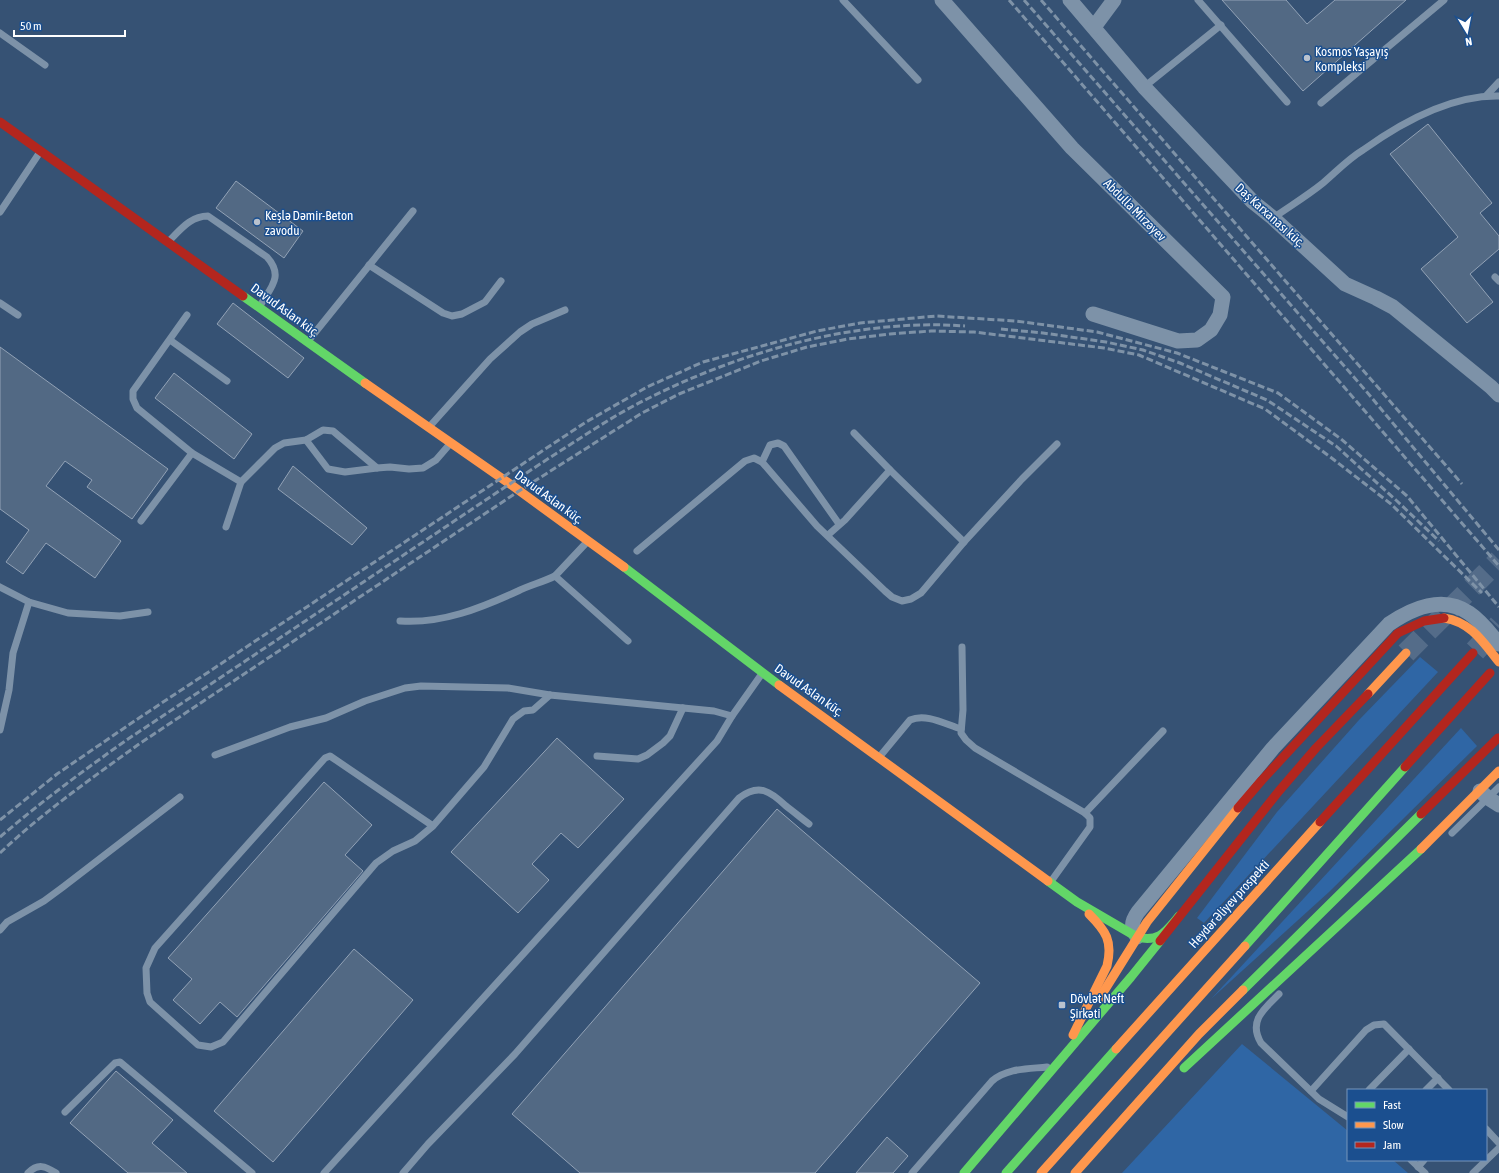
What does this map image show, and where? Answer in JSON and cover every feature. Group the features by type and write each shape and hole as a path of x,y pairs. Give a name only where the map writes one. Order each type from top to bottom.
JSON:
{"main road":[{"name":"Davud Aslan küç.","path":"0,122 428,428 510,484 634,575 762,673 879,756 1077,902"},
{"path":"1057,1065 1138,937 1164,899 1262,780 1398,633 1423,620 1434,618 1450,619 1469,628 1499,662"},
{"path":"964,1173 1127,982 1258,815 1316,748 1406,653"},
{"name":"Heydər Əliyev prospekti","path":"1006,1173 1191,965 1473,653"},
{"path":"1040,1173 1490,673"},
{"path":"1075,1173 1199,1034 1498,738"},
{"path":"1180,1072 1412,858 1489,798 1499,772"},
{"path":"1077,902 1138,937 1148,940 1154,940 1161,935 1179,916"},
{"path":"1057,1065 1110,956 1110,947 1106,934 1077,902"},
{"path":"1099,1147 1168,1083"}],"street":[{"name":"Abdulla Mirzəyev","path":"942,0 1072,148 1223,297 1220,315 1211,330 1197,340 1178,341 1093,314"},
{"name":"Daş Karxanası küç.","path":"1070,0 1144,87 1244,194 1273,218 1345,284 1393,307 1491,387 1499,396"},
{"path":"1094,27 1114,0"},
{"path":"1138,937 1133,930 1132,922 1138,912 1273,748 1389,624 1411,610 1437,604 1454,606 1469,612 1499,644"}],"lane":[{"path":"843,0 918,80"},
{"path":"1198,0 1287,102"},
{"path":"1321,103 1444,0"},
{"path":"1144,87 1220,24"},
{"path":"0,33 45,65"},
{"path":"1486,96 1499,82"},
{"path":"1273,218 1322,184 1362,150 1403,124 1444,105 1486,96 1499,96"},
{"path":"0,212 40,151"},
{"path":"307,342 413,211"},
{"path":"168,242 191,220 202,216 208,216 267,257 273,264 276,272 275,281 259,307"},
{"path":"370,265 443,313 452,316 462,314 485,302 501,281"},
{"path":"0,303 18,315"},
{"path":"428,428 490,359 520,332 532,324 565,310"},
{"path":"188,315 132,391 133,399 137,408 192,453 241,482"},
{"path":"170,340 227,381"},
{"path":"226,527 241,482 275,448 284,442 306,440 324,430 333,431 377,468"},
{"path":"854,433 964,542"},
{"path":"306,440 328,469 345,472 390,467 405,469 423,468 436,460 451,444"},
{"path":"762,462 770,445 778,443 784,446 839,524"},
{"path":"637,551 745,460 754,458 762,462 817,526 885,591 892,597 902,601 911,600 921,593 964,542 1022,479 1057,444"},
{"path":"141,521 192,453"},
{"path":"828,535 845,520 890,470"},
{"path":"400,621 423,622 457,614 503,598 555,576 587,541"},
{"path":"555,576 628,641"},
{"path":"0,587 29,602 68,613 120,616 148,612"},
{"path":"0,730 9,690 12,653 29,602"},
{"path":"962,647 963,710 961,733 966,740 975,748 1085,813 1090,818 1090,826 1050,882"},
{"path":"324,1173 717,741 732,716 762,673"},
{"path":"215,755 290,727 312,723 326,718 365,701 405,688 421,686 496,687 532,691 550,695 714,711 732,716"},
{"path":"433,826 330,756 325,758 155,948 146,968 147,993 150,1002 198,1045 211,1047 223,1042 376,863 393,851 415,841 433,826 484,767 513,719 524,711 533,710 550,695"},
{"path":"597,756 638,759 647,755 670,736 682,708"},
{"path":"879,756 910,720 915,718 921,717 961,729"},
{"path":"1085,813 1163,731"},
{"path":"1444,840 1499,787"},
{"path":"403,1173 428,1144 515,1054 739,798 746,793 758,790 771,793 809,824"},
{"path":"0,930 7,922 44,901 63,887 180,797"},
{"path":"1284,990 1258,1016 1256,1035 1261,1044 1319,1099 1347,1115"},
{"path":"1311,1090 1366,1030 1374,1025 1384,1024 1448,1089"},
{"path":"1371,1089 1409,1049"},
{"path":"65,1112 115,1062 120,1062 252,1173"},
{"path":"912,1173 997,1076 1004,1073 1057,1065"},
{"path":"1427,1089 1438,1078"},
{"path":"1487,1130 1499,1143"},
{"path":"1487,1160 1499,1148"},
{"path":"1412,1161 1424,1173"},
{"path":"1418,1167 1423,1161"},
{"path":"1473,1173 1485,1161"},
{"path":"28,1173 32,1168 41,1166 56,1173"}],"shaded area":[{"path":"1420,657 1438,672 1204,923 1197,918 1277,812 1359,720"},
{"path":"1461,728 1477,746 1329,892 1211,999"},
{"path":"1242,1044 1347,1130 1347,1161 1394,1161 1408,1173 1122,1173"}],"building":[{"name":"Kosmos Yaşayış Kompleksi","path":"1222,0 1286,0 1307,24 1335,0 1406,0 1303,91"},
{"path":"1428,124 1492,203 1480,213 1499,236 1499,249 1470,274 1493,302 1467,323 1421,269 1458,237 1390,154"},
{"path":"236,181 303,231 284,258 216,208"},
{"path":"233,303 304,358 288,378 217,324"},
{"path":"0,347 168,469 132,519 87,487 92,480 65,461 46,486 121,541 95,578 46,543 23,574 6,562 29,530 0,509"},
{"path":"174,373 252,434 234,459 155,398"},
{"path":"293,466 367,528 352,545 278,489"},
{"path":"557,738 624,799 578,848 561,833 532,864 549,880 518,913 451,852"},
{"path":"324,782 372,825 345,855 363,871 237,1017 220,1002 200,1024 173,1000 192,979 168,958"},
{"path":"777,809 980,983 815,1173 580,1173 512,1114"},
{"path":"354,949 413,1000 273,1162 214,1111"},
{"path":"116,1071 173,1120 152,1143 187,1173 128,1173 70,1123"},
{"path":"887,1137 908,1156 893,1173 856,1173"}],"tunnel":[{"path":"1406,653 1499,560"},
{"path":"1475,651 1499,625"}],"railway":[{"path":"1009,0 1499,566"},
{"path":"1024,0 1366,391 1499,550"},
{"path":"1041,0 1462,484"},
{"path":"0,820 57,774 133,722 586,422 647,387 703,362 817,331 860,323 936,316 1016,321 1097,332 1177,353 1278,393 1341,439 1407,496 1499,607"},
{"path":"0,837 63,786 128,739 521,476 602,424 635,405 722,366 761,353 802,342 843,333 884,327 925,325 965,326"},
{"path":"1001,329 1106,342 1143,350 1180,363 1267,400 1336,446 1439,541"},
{"path":"0,853 50,810 139,744 519,491 642,413 679,394 761,361 807,347 848,339 931,331 974,332 1104,348 1139,355 1265,409 1391,504 1482,593"}],"traffic: fast":[{"path":"243,296 365,383"},
{"path":"624,567 779,685"},
{"path":"1245,946 1405,767"},
{"path":"1243,990 1421,814"},
{"path":"1184,1068 1421,849"},
{"path":"1048,881 1077,902 1137,937 1157,937 1166,931 1179,916"},
{"path":"964,1173 1160,941"},
{"path":"1006,1173 1116,1049"}],"traffic: slow":[{"path":"365,383 510,484 624,567"},
{"path":"1444,618 1453,620 1469,628 1482,640 1499,662"},
{"path":"1368,694 1406,653"},
{"path":"779,685 1048,881"},
{"path":"1421,849 1499,771"},
{"path":"1099,999 1147,922 1238,808"},
{"path":"1116,1049 1320,822"},
{"path":"1073,1035 1107,966 1109,957 1107,937 1104,931 1089,914"},
{"path":"1041,1173 1245,946"},
{"path":"1075,1173 1199,1034 1243,990"}],"traffic: jam":[{"path":"0,122 243,296"},
{"path":"1238,808 1398,633 1424,621 1444,618"},
{"path":"1320,822 1473,653"},
{"path":"1405,767 1490,673"},
{"path":"1160,941 1279,791 1316,748 1368,694"},
{"path":"1421,814 1498,738"}],"place":[{"name":"Kosmos Yaşayış Kompleksi","path":"1307,58"},
{"name":"Keşlə Dəmir-Beton zavodu","path":"257,222"},
{"name":"Dövlət Neft Şirkəti","path":"1062,1005"}]}
